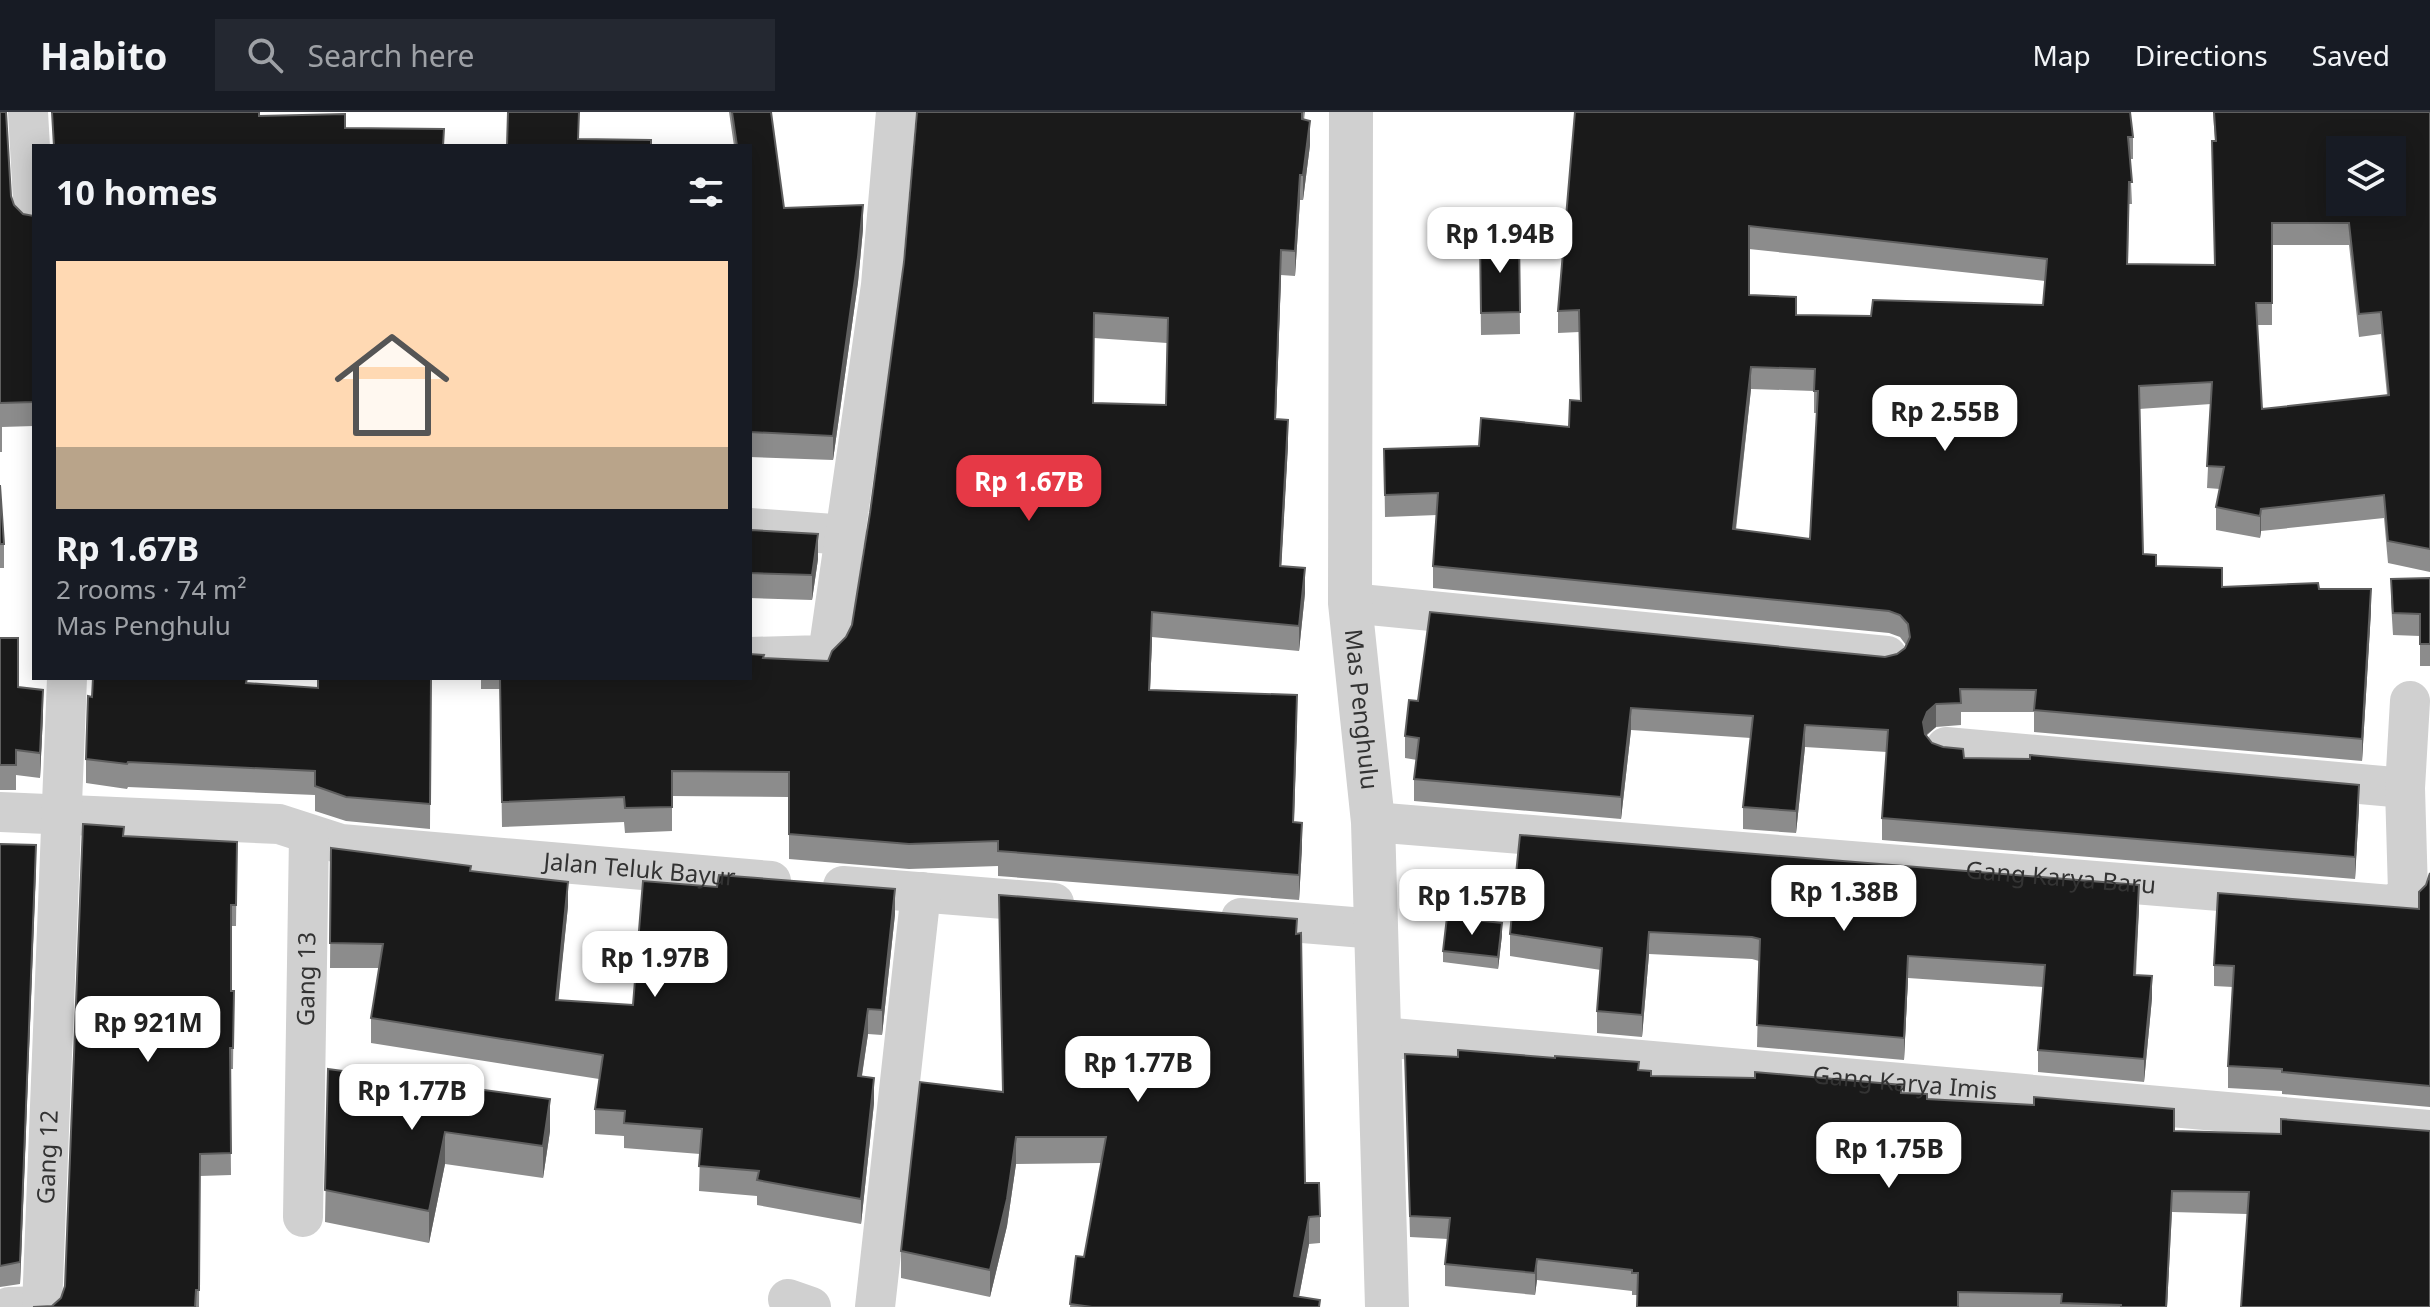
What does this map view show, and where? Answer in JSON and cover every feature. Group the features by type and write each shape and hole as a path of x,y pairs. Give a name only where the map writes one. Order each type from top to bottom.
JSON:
{"street":[{"path":"28,112 32,183"},
{"path":"752,657 822,655 826,652 847,535 881,285 896,112"},
{"name":"Mas Penghulu","path":"1351,112 1350,603 1373,822 1388,1307"},
{"path":"752,528 847,535"},
{"path":"1350,603 1887,656"},
{"name":"Gang 12","path":"42,1306 67,680"},
{"name":"Gang Karya Baru","path":"1373,822 2391,905 2408,892 2405,788 2410,701"},
{"path":"1946,747 2405,788"},
{"name":"Jalan Teluk Bayur","path":"0,812 279,824 341,844 1094,906"},
{"name":"Gang 13","path":"303,1217 309,836"},
{"path":"875,1307 921,892"},
{"path":"1204,915 1377,929"},
{"name":"Gang Karya Imis","path":"1381,1037 2430,1130"},
{"path":"9,1307 42,1306"}],"building":[{"path":"0,112 6,112 11,196 14,205 23,214 32,216 32,402 0,403"},
{"path":"52,112 259,112 259,116 345,114 345,128 444,129 443,144 54,144"},
{"path":"508,112 579,112 578,139 651,140 651,144 507,144"},
{"path":"732,112 771,112 784,208 863,205 833,436 752,432 752,144 737,144"},
{"path":"917,112 1302,112 1302,119 1310,121 1303,175 1300,175 1295,251 1281,250 1275,419 1288,420 1280,566 1305,568 1299,626 1152,612 1149,690 1297,695 1293,822 1302,823 1299,875 998,851 998,841 909,844 789,834 789,772 672,771 672,807 625,808 624,797 502,802 500,680 752,680 752,654 764,655 763,658 828,661 852,625 904,262","holes":["1094,313 1168,318 1166,405 1093,403"]},
{"path":"1575,112 2130,112 2133,137 2128,137 2132,182 2129,182 2127,264 2215,265 2214,112 2430,112 2430,549 2388,541 2384,495 2261,509 2260,516 2216,507 2224,467 2207,466 2212,382 2139,386 2143,554 2156,555 2156,566 2222,568 2222,587 2318,583 2319,589 2371,589 2362,739 2034,710 2036,690 1960,689 1961,703 1936,704 1927,712 1923,722 1925,734 1932,743 1963,749 1964,758 2030,759 2030,755 2359,785 2355,857 1882,818 1888,730 1805,725 1796,811 1743,807 1753,716 1631,708 1621,797 1414,779 1419,738 1405,736 1409,700 1418,701 1430,612 1885,657 1905,648 1910,637 1908,624 1900,615 1889,611 1433,566 1438,493 1385,495 1384,449 1479,446 1481,418 1569,427 1570,400 1581,401 1579,310 1558,311","holes":["2272,223 2349,223 2359,314 2381,312 2389,395 2262,409 2256,303 2272,303","1749,226 2047,259 2043,305 1873,300 1871,316 1796,315 1796,297 1749,295","1751,367 1815,369 1814,391 1818,391 1810,539 1733,529"]},
{"path":"1519,237 1520,312 1481,313 1480,238"},
{"path":"0,485 4,544 0,544"},
{"path":"752,530 818,534 812,575 752,573"},
{"path":"2430,578 2430,644 2420,644 2420,614 2393,613 2391,579"},
{"path":"0,638 18,638 18,687 43,690 40,753 16,750 16,765 0,765"},
{"path":"93,680 247,680 246,683 318,688 318,680 431,680 430,804 346,797 315,786 315,771 127,764 86,759 88,696 92,697"},
{"path":"83,824 124,827 123,836 237,842 236,905 231,905 231,991 234,991 233,1048 230,1048 231,1153 200,1154 199,1290 196,1290 195,1307 33,1307 52,1306 61,1298 65,1286"},
{"path":"1520,835 2139,885 2134,975 2152,976 2144,1059 2038,1050 2045,965 1908,956 1904,1038 1757,1025 1760,939 1752,937 1649,932 1642,1015 1597,1011 1602,948 1510,934"},
{"path":"0,844 36,845 20,1262 0,1266"},
{"path":"331,848 471,866 470,871 568,882 556,1000 633,1005 643,881 717,887 719,875 895,889 882,1010 868,1009 858,1076 874,1078 861,1199 757,1180 759,1171 699,1166 702,1129 624,1123 625,1111 595,1109 603,1055 371,1018 383,944 330,943"},
{"path":"2430,873 2430,1086 2228,1066 2234,966 2214,965 2218,893 2419,909 2419,892 2426,885"},
{"path":"999,895 1297,919 1296,934 1301,933 1305,1183 1319,1183 1320,1216 1309,1217 1294,1296 1320,1300 1319,1307 1092,1307 1070,1304 1076,1256 1084,1257 1106,1137 1016,1137 1007,1199 990,1270 901,1251 920,1082 1003,1092"},
{"path":"1447,917 1502,923 1498,957 1443,951"},
{"path":"1458,1050 1639,1062 1638,1070 1651,1071 1651,1076 1755,1078 1755,1072 1902,1085 1901,1093 1927,1094 1927,1099 2034,1105 2034,1097 2174,1109 2174,1131 2281,1134 2281,1119 2430,1131 2430,1307 2241,1307 2249,1192 2172,1191 2166,1307 2061,1303 2062,1294 1958,1292 1958,1307 1637,1307 1638,1273 1632,1273 1632,1270 1537,1259 1535,1273 1445,1264 1450,1218 1410,1216 1405,1054 1458,1057"},
{"path":"328,1069 550,1099 543,1146 445,1132 429,1211 325,1190"}]}
